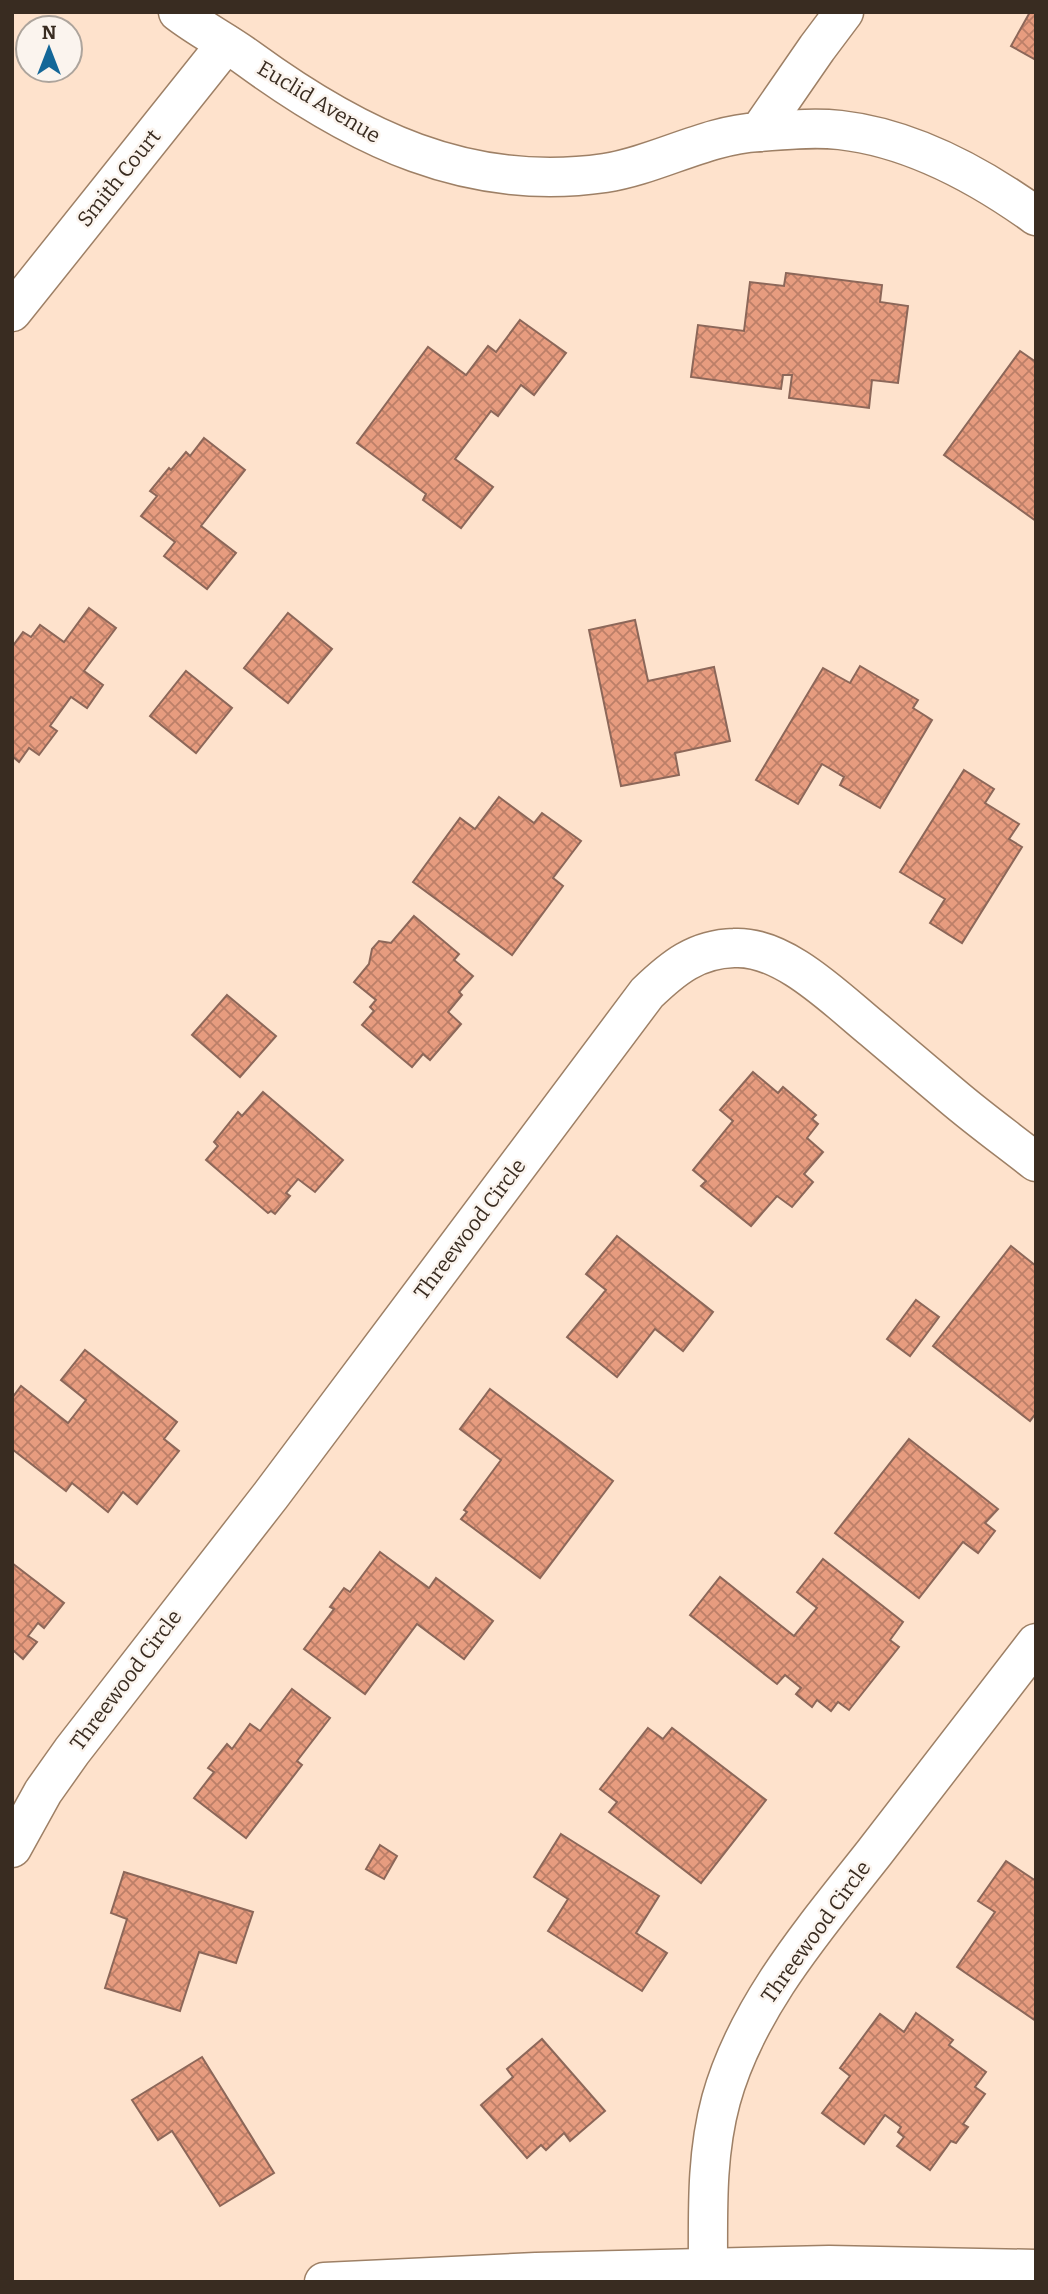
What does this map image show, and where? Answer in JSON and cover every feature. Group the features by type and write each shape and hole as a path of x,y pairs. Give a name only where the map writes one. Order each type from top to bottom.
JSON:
{"street":[{"name":"Euclid Avenue","path":"178,12 349,125 403,150 457,167 513,176 606,173 635,167 718,139 759,132"},
{"path":"759,132 845,12"},
{"name":"Smith Court","path":"12,312 226,44"},
{"path":"759,132 808,128 872,136 936,157 1001,191 1036,216"},
{"name":"Threewood Circle","path":"12,1848 43,1792 80,1741 279,1484 647,993 673,968 703,953 736,947 769,954 800,971 831,994 967,1109 1036,1162"},
{"name":"Threewood Circle","path":"708,2268 709,2171 713,2137 735,2058 758,2013 787,1967 823,1919 1036,1643"},
{"path":"324,2282 536,2272 829,2265 1036,2269"}],"building":[{"path":"1030,12 1036,12 1036,60 1011,46"},
{"path":"786,273 882,285 880,302 908,306 898,383 872,380 869,408 789,398 792,375 783,375 781,389 691,377 698,325 744,331 750,282 784,286"},
{"path":"520,320 566,353 534,395 521,385 498,416 491,411 455,459 493,487 461,528 423,500 426,494 357,443 428,347 466,375 488,346 496,352"},
{"path":"1020,351 1036,362 1036,521 944,455"},
{"path":"204,438 245,470 201,526 236,553 207,589 164,556 175,542 141,516 157,496 150,491 169,468 171,470 186,452 190,456"},
{"path":"89,608 116,628 84,671 103,685 87,708 71,697 50,726 57,731 39,755 29,748 19,762 12,756 12,647 23,632 31,637 40,625 64,642"},
{"path":"288,613 332,649 288,703 244,668"},
{"path":"635,620 648,681 714,667 730,741 675,753 679,775 621,786 589,630"},
{"path":"860,666 918,700 913,708 932,720 880,808 840,785 844,777 822,764 798,804 756,780 823,668 850,683"},
{"path":"186,671 232,708 196,753 150,716"},
{"path":"964,770 994,789 985,803 1019,824 1009,839 1022,847 962,943 930,923 945,899 900,872"},
{"path":"499,797 534,823 542,813 581,841 553,878 563,886 512,955 413,882 460,818 475,829"},
{"path":"414,916 459,954 454,960 473,976 459,992 462,995 448,1012 461,1024 430,1060 423,1054 412,1067 362,1025 374,1011 370,1007 376,1000 354,982 369,964 372,949 379,941 391,943"},
{"path":"227,995 276,1036 240,1077 192,1035"},
{"path":"753,1072 778,1093 783,1087 816,1115 812,1119 818,1124 807,1138 823,1152 804,1174 813,1182 792,1207 777,1196 751,1226 701,1186 706,1181 693,1170 733,1121 720,1110"},
{"path":"263,1092 343,1160 315,1192 298,1179 286,1193 290,1196 275,1214 271,1211 268,1213 206,1160 218,1146 214,1142 238,1112 242,1116"},
{"path":"617,1236 713,1312 683,1351 655,1329 617,1377 567,1337 606,1290 586,1274"},
{"path":"1011,1246 1036,1266 1036,1413 1030,1421 933,1346"},
{"path":"916,1300 939,1317 910,1356 887,1339"},
{"path":"85,1350 177,1422 164,1439 179,1451 137,1504 123,1492 108,1512 72,1483 66,1491 12,1449 12,1398 21,1386 68,1423 86,1400 61,1380"},
{"path":"490,1389 613,1481 540,1578 461,1519 467,1512 464,1510 501,1460 460,1429"},
{"path":"909,1439 998,1509 985,1523 995,1531 978,1553 963,1542 919,1598 835,1533"},
{"path":"380,1552 429,1588 436,1578 493,1621 464,1659 417,1624 365,1694 304,1649 334,1609 330,1607 344,1588 350,1592"},
{"path":"823,1559 903,1622 890,1640 899,1647 849,1710 838,1702 831,1711 817,1700 812,1707 796,1694 801,1688 785,1675 777,1684 690,1615 720,1577 794,1636 817,1608 797,1592"},
{"path":"12,1563 64,1603 44,1628 38,1623 28,1636 37,1642 23,1659 14,1651 12,1654"},
{"path":"292,1689 330,1718 297,1761 302,1765 246,1838 194,1798 214,1772 208,1768 227,1744 232,1749 250,1724 260,1731"},
{"path":"648,1728 663,1739 672,1728 766,1800 701,1883 609,1812 617,1802 600,1789"},
{"path":"561,1834 659,1896 636,1933 667,1953 642,1991 548,1931 568,1899 534,1877"},
{"path":"380,1845 397,1856 384,1879 366,1869"},
{"path":"1006,1861 1036,1881 1036,2021 957,1967 995,1912 978,1901"},
{"path":"124,1872 253,1912 236,1963 199,1952 180,2011 105,1988 127,1919 111,1913"},
{"path":"916,2013 953,2040 949,2045 986,2072 975,2087 985,2094 963,2124 968,2127 956,2143 951,2141 930,2170 897,2146 904,2137 898,2132 901,2127 885,2115 864,2144 822,2113 850,2076 840,2068 880,2014 904,2032"},
{"path":"542,2039 605,2111 570,2141 564,2133 546,2150 541,2145 527,2158 481,2105 513,2077 507,2069"},
{"path":"202,2057 274,2173 220,2206 172,2131 158,2140 132,2100"}]}
